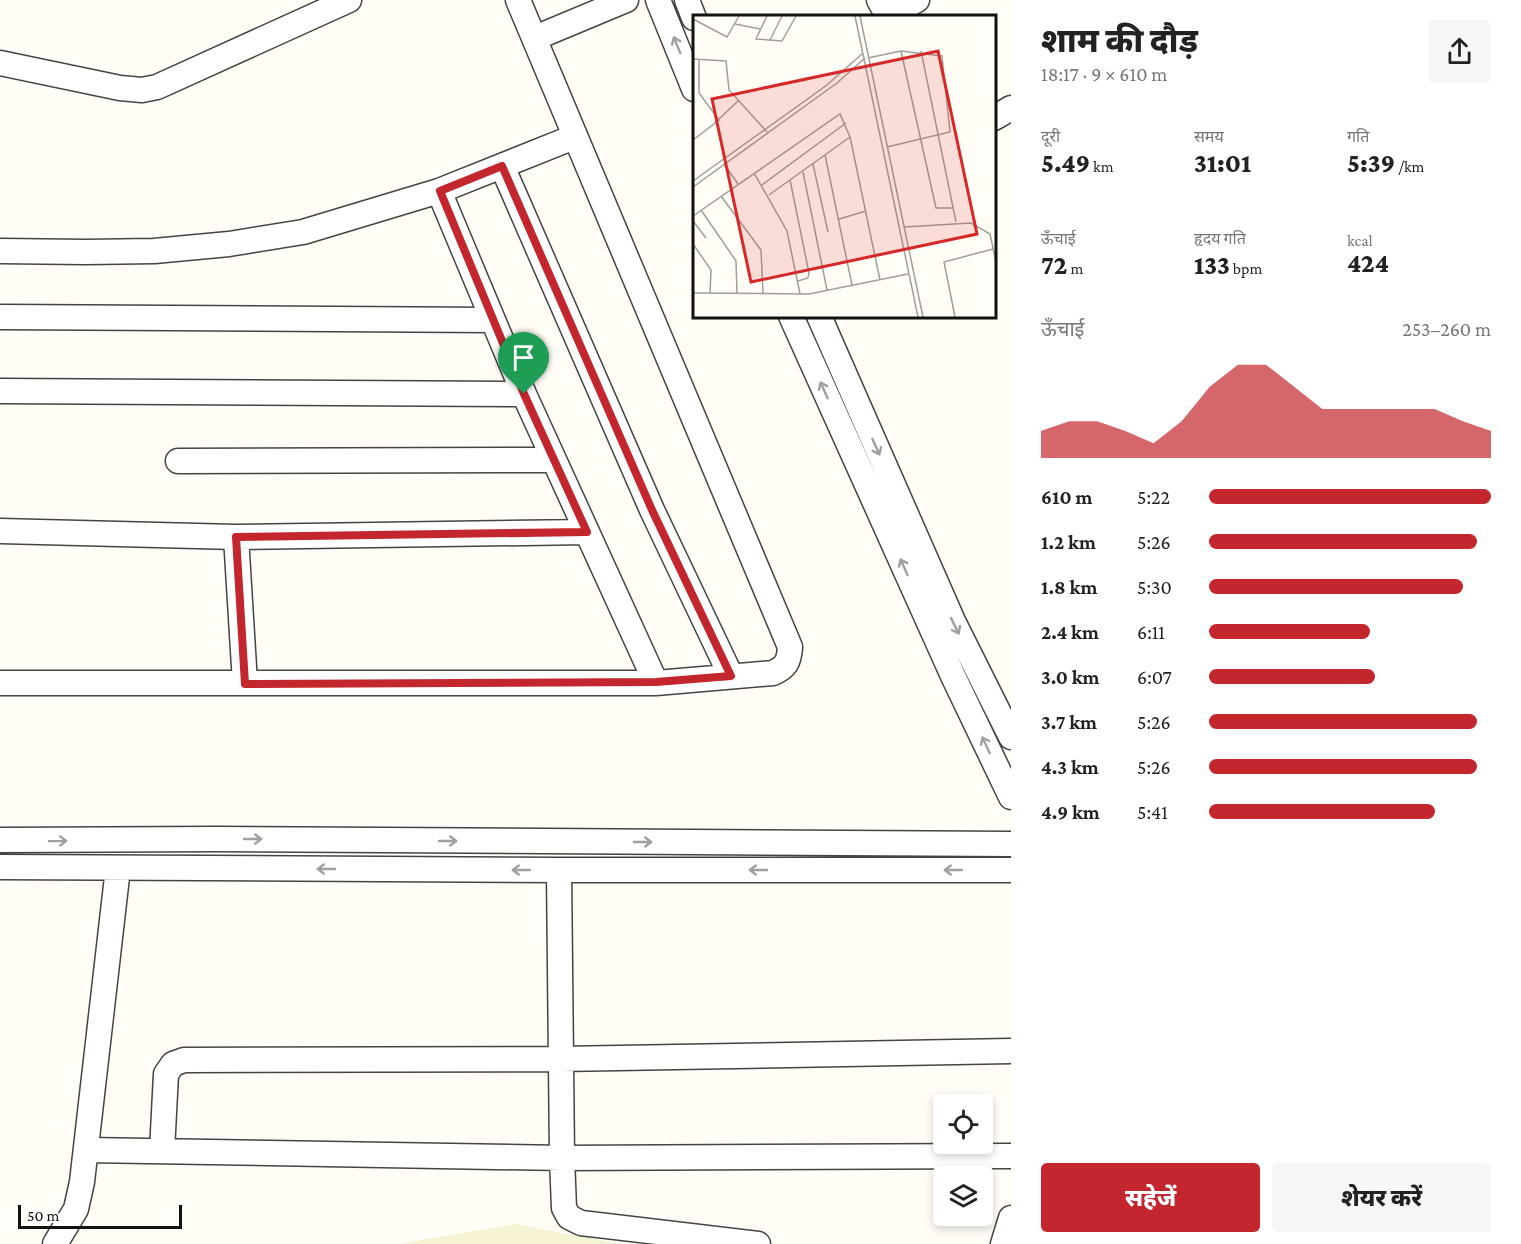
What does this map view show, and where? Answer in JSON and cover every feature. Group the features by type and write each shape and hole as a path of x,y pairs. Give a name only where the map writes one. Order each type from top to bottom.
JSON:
{"street":[{"path":"0,63 120,88 142,90 157,87 349,0"},
{"path":"0,683 656,682 773,673 784,667 789,660 790,647 518,0"},
{"path":"535,38 626,0"},
{"path":"658,0 693,87"},
{"path":"687,0 693,15"},
{"path":"996,117 1011,108"},
{"path":"0,250 154,251 229,244 303,232 440,191 574,137"},
{"path":"502,166 652,510 731,676"},
{"path":"440,191 524,394 656,682"},
{"path":"0,317 493,320"},
{"path":"793,318 948,665 1011,797"},
{"path":"820,318 953,621 1011,737"},
{"path":"0,391 524,394"},
{"path":"178,461 554,460"},
{"path":"0,531 236,537 587,532"},
{"path":"236,537 245,684"},
{"path":"0,840 228,839 1011,844"},
{"path":"0,867 1011,870"},
{"path":"56,1244 76,1209 82,1182 118,868"},
{"path":"559,870 564,1208 569,1217 581,1223 758,1244"},
{"path":"162,1151 166,1074 173,1064 184,1060 560,1059 1011,1051"},
{"path":"86,1150 562,1158 1011,1156"},
{"path":"1003,1244 1011,1218"}],"shaded area":[{"path":"515,1224 621,1244 400,1244"}],"route":[{"path":"502,166 652,510 731,676 656,682 245,684 236,537 587,532 524,394 440,191 502,166"}]}
